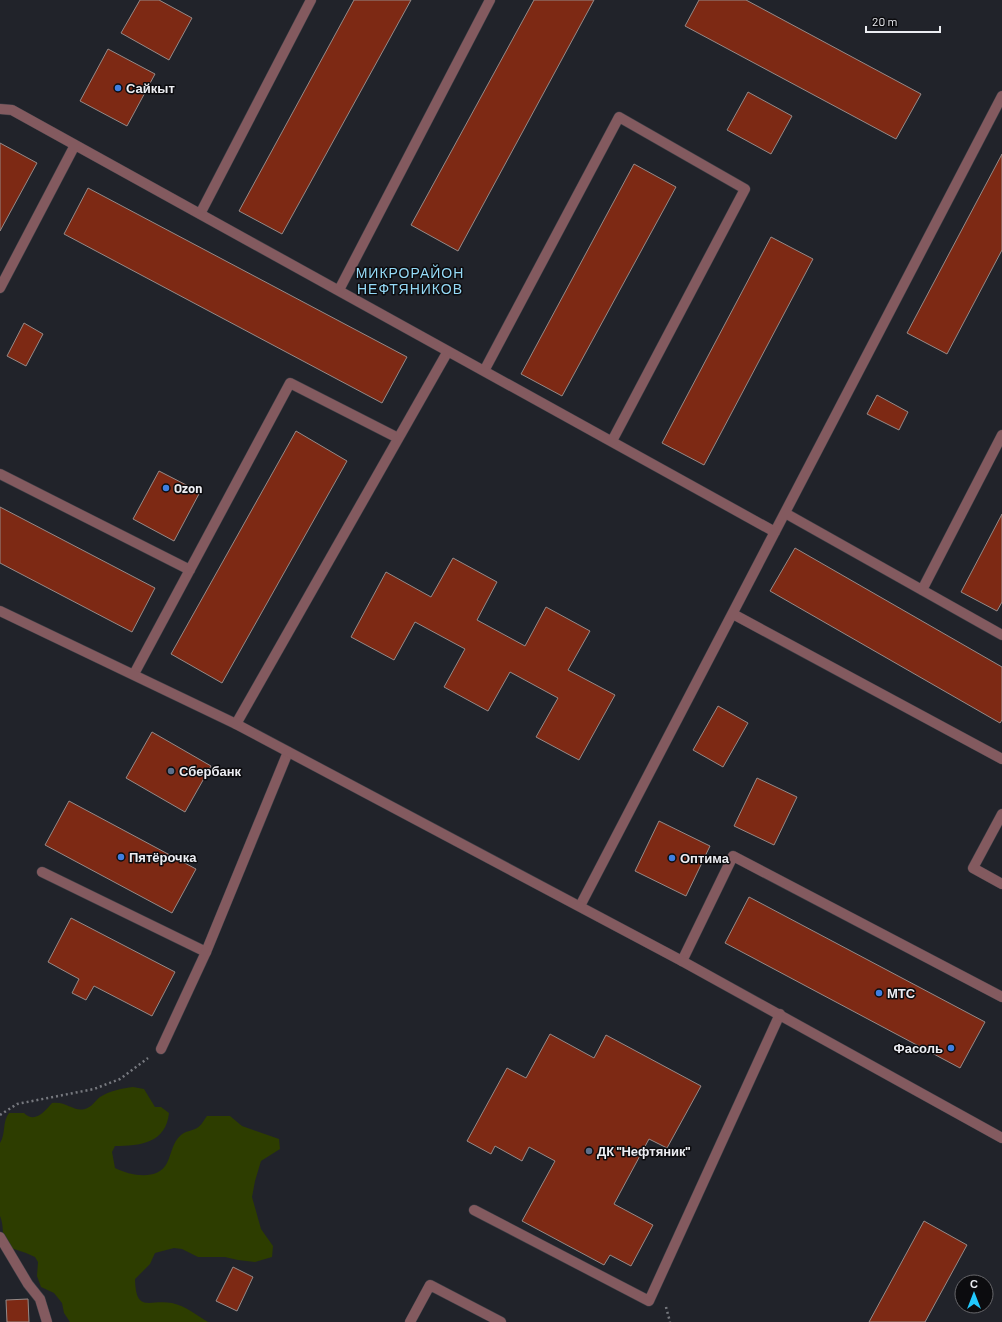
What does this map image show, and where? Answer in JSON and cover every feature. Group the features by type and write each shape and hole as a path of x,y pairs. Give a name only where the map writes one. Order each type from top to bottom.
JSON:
{"street":[{"path":"200,214 311,0"},
{"path":"338,290 490,0"},
{"path":"580,906 1002,96"},
{"path":"0,109 12,110 775,532"},
{"path":"484,371 620,118 745,189 612,441"},
{"path":"0,288 75,145"},
{"path":"236,724 448,351"},
{"path":"134,674 290,383 398,438"},
{"path":"922,590 1002,435"},
{"path":"0,474 190,570"},
{"path":"785,513 1002,635"},
{"path":"0,611 236,724 682,961 1002,1138"},
{"path":"733,614 1002,759"},
{"path":"161,1049 206,952 288,752"},
{"path":"1002,814 973,868 1002,884"},
{"path":"682,961 733,856 1002,997"},
{"path":"42,872 206,952"},
{"path":"474,1210 649,1301 780,1014"},
{"path":"0,1237 28,1284 40,1299 47,1322"},
{"path":"410,1322 430,1285 502,1322"}],"path":[{"path":"0,1115 17,1104 94,1089 120,1079 161,1049"}],"green space":[{"path":"133,1087 144,1089 155,1107 161,1107 169,1113 167,1123 163,1131 157,1137 150,1141 134,1145 115,1146 112,1152 115,1168 121,1171 136,1175 151,1175 163,1169 178,1138 184,1133 198,1127 207,1116 230,1116 242,1126 279,1139 280,1149 261,1161 252,1197 261,1229 273,1246 272,1257 255,1262 225,1257 198,1257 182,1249 174,1248 155,1253 150,1264 135,1279 136,1290 141,1301 145,1303 164,1302 177,1304 208,1322 70,1322 64,1313 62,1303 54,1293 41,1287 37,1276 38,1262 35,1257 5,1246 0,1216 0,1143 3,1136 5,1120 9,1113 24,1113 28,1116 36,1117 43,1113 52,1103 62,1104 81,1110 92,1105 100,1097 108,1093"}],"building":[{"path":"140,0 159,0 192,18 169,60 121,33"},
{"path":"354,0 411,0 282,234 239,211"},
{"path":"534,0 594,0 458,251 411,225"},
{"path":"699,0 746,0 921,94 896,139 685,26"},
{"name":"Сайкыт","path":"108,49 155,74 127,126 80,101"},
{"path":"748,92 792,116 771,154 727,130"},
{"path":"0,143 37,163 0,231"},
{"path":"1002,154 1002,250 947,354 907,333"},
{"path":"634,164 676,187 562,396 521,374"},
{"path":"88,188 407,357 382,403 64,234"},
{"path":"771,237 813,259 704,465 662,443"},
{"path":"24,323 43,334 26,366 7,356"},
{"path":"877,395 908,412 899,430 867,414"},
{"path":"296,431 347,461 222,683 171,654"},
{"path":"159,471 200,492 174,541 133,519"},
{"path":"0,507 155,588 132,632 0,563"},
{"path":"1002,514 1002,602 997,611 961,592"},
{"path":"795,548 1002,667 1002,720 1000,723 770,591"},
{"path":"453,558 497,582 477,620 525,646 546,607 590,631 568,670 615,695 579,760 536,737 558,698 510,672 488,711 444,687 465,649 415,622 394,660 351,637 386,572 431,597"},
{"path":"718,706 748,723 723,767 693,750"},
{"path":"152,732 211,766 185,812 126,778"},
{"path":"757,778 797,797 774,845 734,826"},
{"name":"Пятёрочка","path":"69,801 196,869 172,913 45,845"},
{"name":"Оптима","path":"659,821 710,846 686,896 635,871"},
{"path":"749,897 985,1022 960,1068 725,943"},
{"path":"71,918 175,972 152,1016 94,986 86,1000 72,993 79,979 48,962"},
{"name":"ДК \"Нефтяник\"","path":"550,1034 594,1058 606,1035 701,1086 667,1148 649,1139 614,1204 653,1225 631,1266 610,1255 604,1265 522,1221 555,1161 529,1147 522,1161 495,1146 491,1154 467,1141 507,1068 526,1078"},
{"path":"924,1221 967,1245 925,1322 869,1322"},
{"path":"233,1267 253,1277 237,1311 216,1301"},
{"path":"28,1299 29,1322 7,1322 6,1300"}],"place":[{"name":"Сайкыт","path":"118,88"},
{"name":"Ozon","path":"166,488"},
{"name":"Сбербанк","path":"171,771"},
{"name":"Пятёрочка","path":"121,857"},
{"name":"Оптима","path":"672,858"},
{"name":"МТС","path":"879,993"},
{"name":"Фасоль","path":"951,1048"},
{"name":"ДК \"Нефтяник\"","path":"589,1151"}],"district":[{"name":"МИКРОРАЙОН НЕФТЯНИКОВ","path":"410,280"}]}
